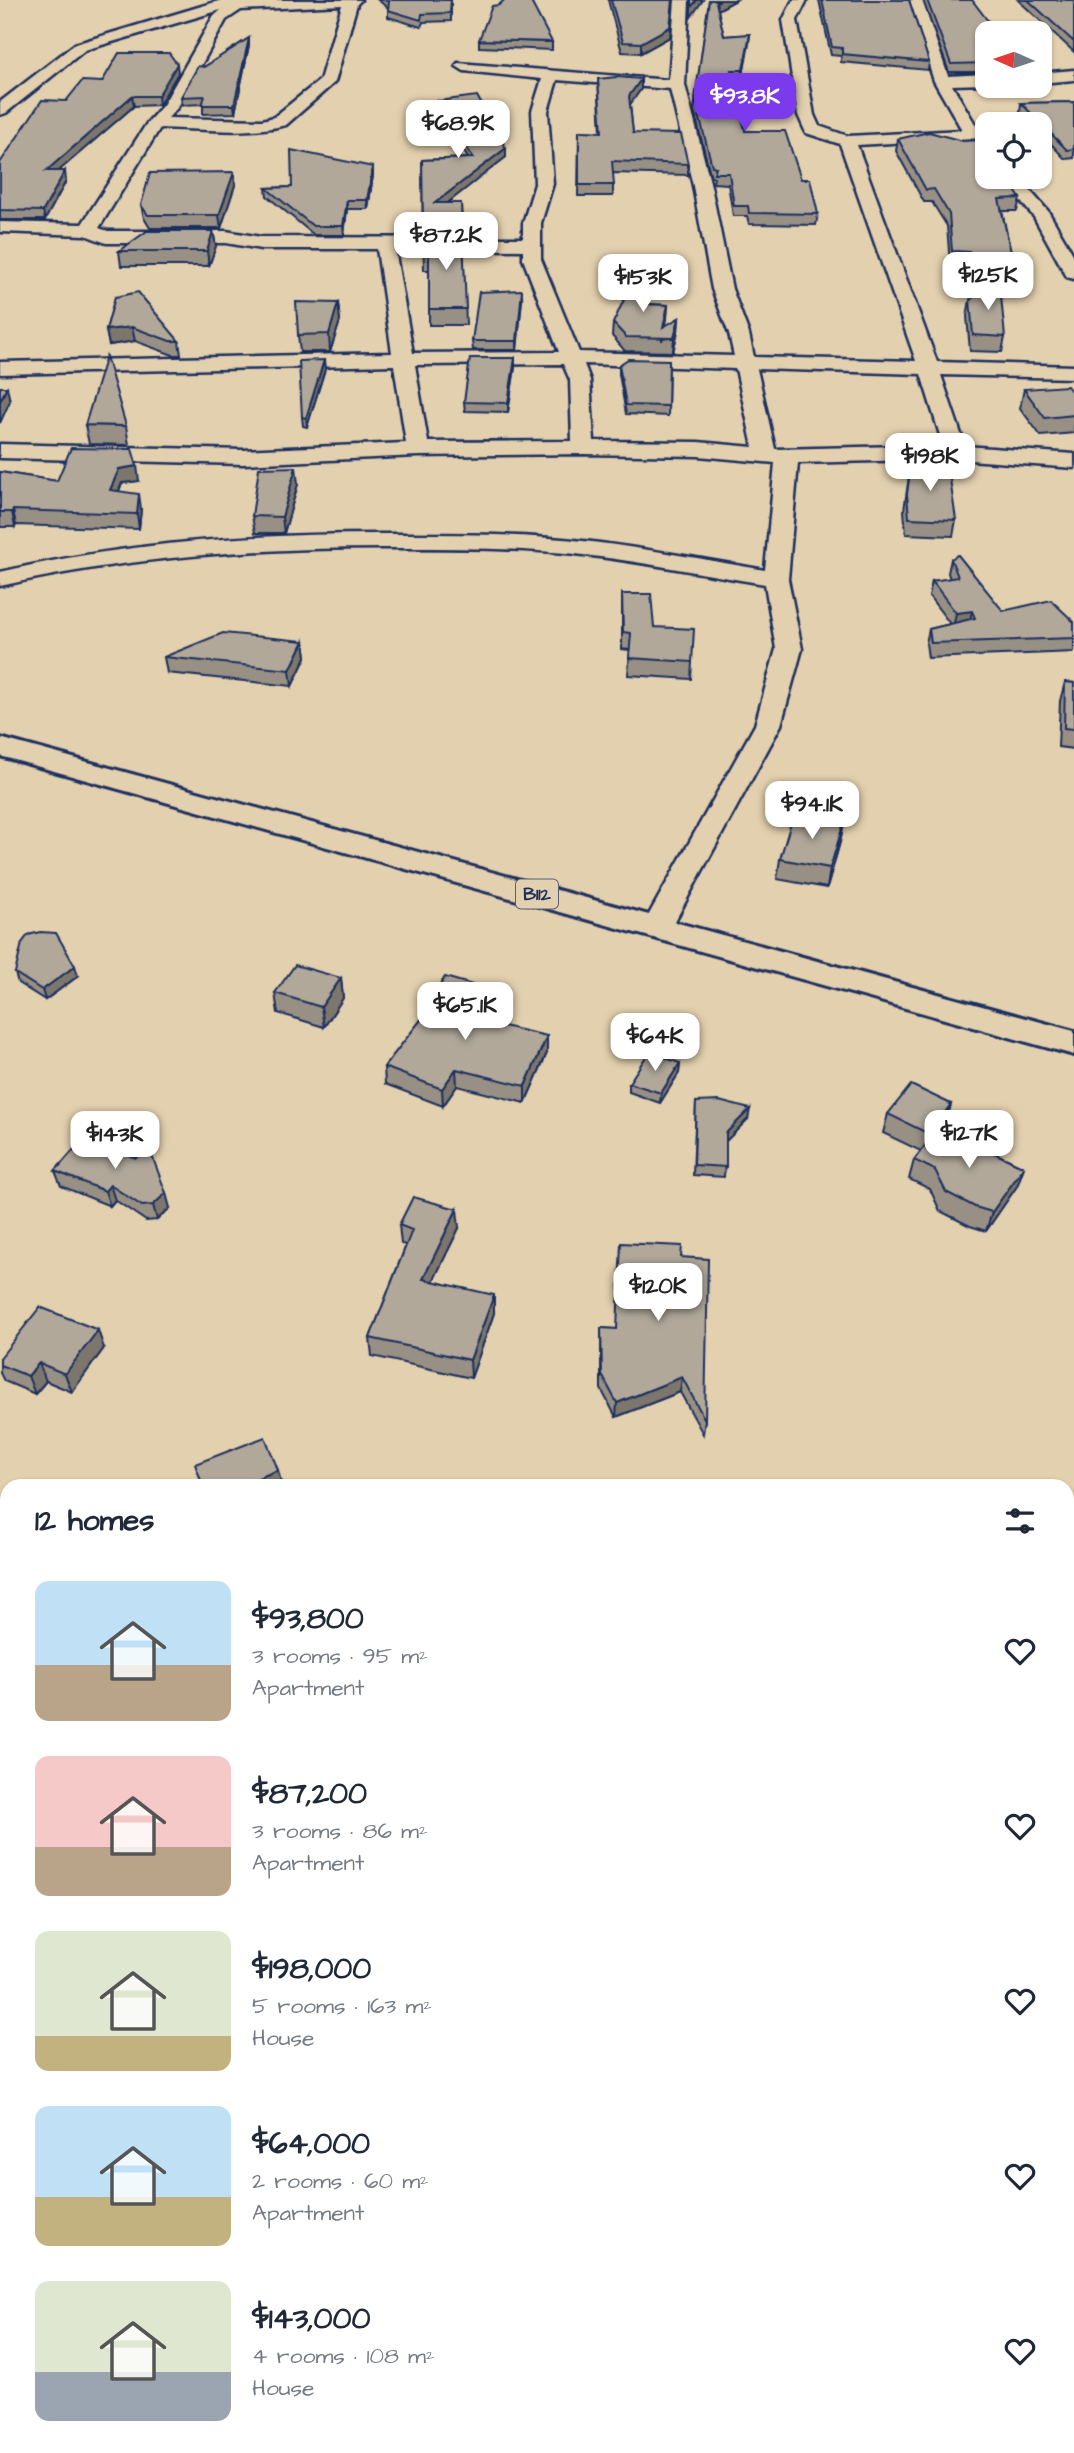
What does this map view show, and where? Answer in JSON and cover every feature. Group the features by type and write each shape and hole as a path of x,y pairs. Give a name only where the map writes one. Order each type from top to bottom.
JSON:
{"main road":[{"name":"B112","path":"0,747 1074,1043"}],"street":[{"path":"0,110 80,47 233,4 353,0 327,82 280,121 262,125 155,123"},
{"path":"682,0 677,85 702,186 722,289 739,334 765,454"},
{"path":"800,0 790,20 806,115 812,129 847,141 975,142"},
{"path":"915,0 942,81 975,134"},
{"path":"88,230 155,123 170,107 220,18 233,4"},
{"path":"464,66 677,85"},
{"path":"551,75 540,111 544,184 532,223 533,259 579,380 583,447"},
{"path":"1052,77 1074,75"},
{"path":"942,81 975,80"},
{"path":"847,141 929,368 956,452"},
{"path":"1019,189 1042,215 1074,274"},
{"path":"0,227 88,230 116,237 226,237 261,243 532,244"},
{"path":"385,243 418,449"},
{"path":"0,368 572,358 1074,372"},
{"path":"0,452 243,457 418,449 583,447 698,449 787,457 845,453 956,452 1074,461"},
{"path":"657,927 768,725 789,649 776,579 787,457"},
{"path":"0,579 57,565 193,547 339,540 489,541 591,549 776,579"}],"building":[{"path":"387,0 451,0 450,13 422,14 421,20 388,10"},
{"path":"504,0 530,0 552,42 479,40 492,6 499,5"},
{"path":"611,0 673,0 670,27 641,43 623,42"},
{"path":"709,0 720,0 716,2 724,36 750,34 743,70 731,70 745,131 785,131 801,179 810,179 818,214 749,213 748,206 734,206 729,173 714,173 716,167 712,166 695,99"},
{"path":"822,0 909,0 929,62 842,54 842,48 832,47"},
{"path":"927,0 972,0 988,21 975,21 975,63 951,64"},
{"path":"1028,0 1074,0 1074,42 1052,21"},
{"path":"249,38 234,105 202,105 205,96 181,97 198,66 204,67"},
{"path":"119,53 169,53 177,64 158,96 132,96 46,171 65,171 43,211 0,210 0,163 42,100 66,101 82,81 102,82"},
{"path":"598,79 641,79 629,96 633,133 681,134 688,164 612,161 614,185 579,185 579,131 602,132"},
{"path":"477,96 506,148 435,203 461,203 462,226 423,226 422,160 473,158 438,101"},
{"path":"1074,102 1074,149 1067,150 1052,135 1052,112 1030,112 1021,103"},
{"path":"929,132 963,141 975,140 975,189 1014,189 1020,198 999,199 1013,262 972,260 970,252 952,251 949,214 934,189 926,190 898,139"},
{"path":"291,150 373,167 367,200 347,200 343,226 313,226 266,188 292,187"},
{"path":"234,172 219,215 148,215 141,205 150,173"},
{"path":"147,231 213,231 207,251 119,251"},
{"path":"423,236 463,237 466,309 429,309 429,254 423,254"},
{"path":"642,261 645,304 668,305 663,327 679,318 674,338 626,337 613,323"},
{"path":"999,276 1005,337 973,335 970,300"},
{"path":"522,290 517,341 472,341 479,292"},
{"path":"138,292 179,341 170,341 132,327 106,330 115,297"},
{"path":"296,302 338,303 329,334 298,335"},
{"path":"106,356 126,426 85,425"},
{"path":"470,358 515,358 508,403 464,402"},
{"path":"628,359 669,360 668,406 626,405 619,365"},
{"path":"324,360 306,418 302,417 299,361"},
{"path":"1067,386 1074,395 1074,415 1045,418 1024,389"},
{"path":"0,387 7,387 0,401"},
{"path":"71,448 132,449 137,466 119,469 110,490 139,494 137,514 13,510 0,512 0,472 57,481"},
{"path":"911,463 939,465 950,479 956,520 909,518 907,494"},
{"path":"296,467 282,517 252,516 259,468"},
{"path":"958,555 1003,611 1051,600 1074,622 1074,638 931,643 929,629 975,618 972,611 956,613 932,581 958,577 951,559"},
{"path":"622,594 651,594 654,627 694,629 692,662 629,658 631,633 623,632"},
{"path":"223,633 304,641 290,670 164,657"},
{"path":"1065,682 1074,683 1074,729 1064,728"},
{"path":"794,813 844,822 830,868 780,859"},
{"path":"40,932 56,933 75,966 42,990 15,973 22,943 28,935"},
{"path":"295,965 341,978 321,1007 275,993"},
{"path":"445,977 490,990 472,1019 547,1036 525,1086 456,1069 442,1089 384,1067 431,1007 427,1006"},
{"path":"649,1052 680,1063 661,1093 629,1083"},
{"path":"911,1085 951,1104 929,1134 888,1114"},
{"path":"719,1101 750,1109 726,1133 726,1167 694,1165 696,1102"},
{"path":"939,1127 1024,1167 992,1212 975,1207 946,1192 935,1170 914,1160"},
{"path":"84,1138 136,1158 148,1145 166,1193 153,1205 142,1206 110,1185 105,1191 55,1171"},
{"path":"413,1197 457,1209 423,1279 494,1295 470,1360 370,1338 412,1230 399,1225"},
{"path":"621,1243 682,1246 681,1257 708,1259 705,1420 682,1377 617,1403 602,1375 601,1328 617,1329"},
{"path":"40,1307 98,1330 65,1374 39,1363 28,1376 0,1365 0,1358"},
{"path":"265,1437 278,1470 258,1479 200,1479 195,1464"}]}
